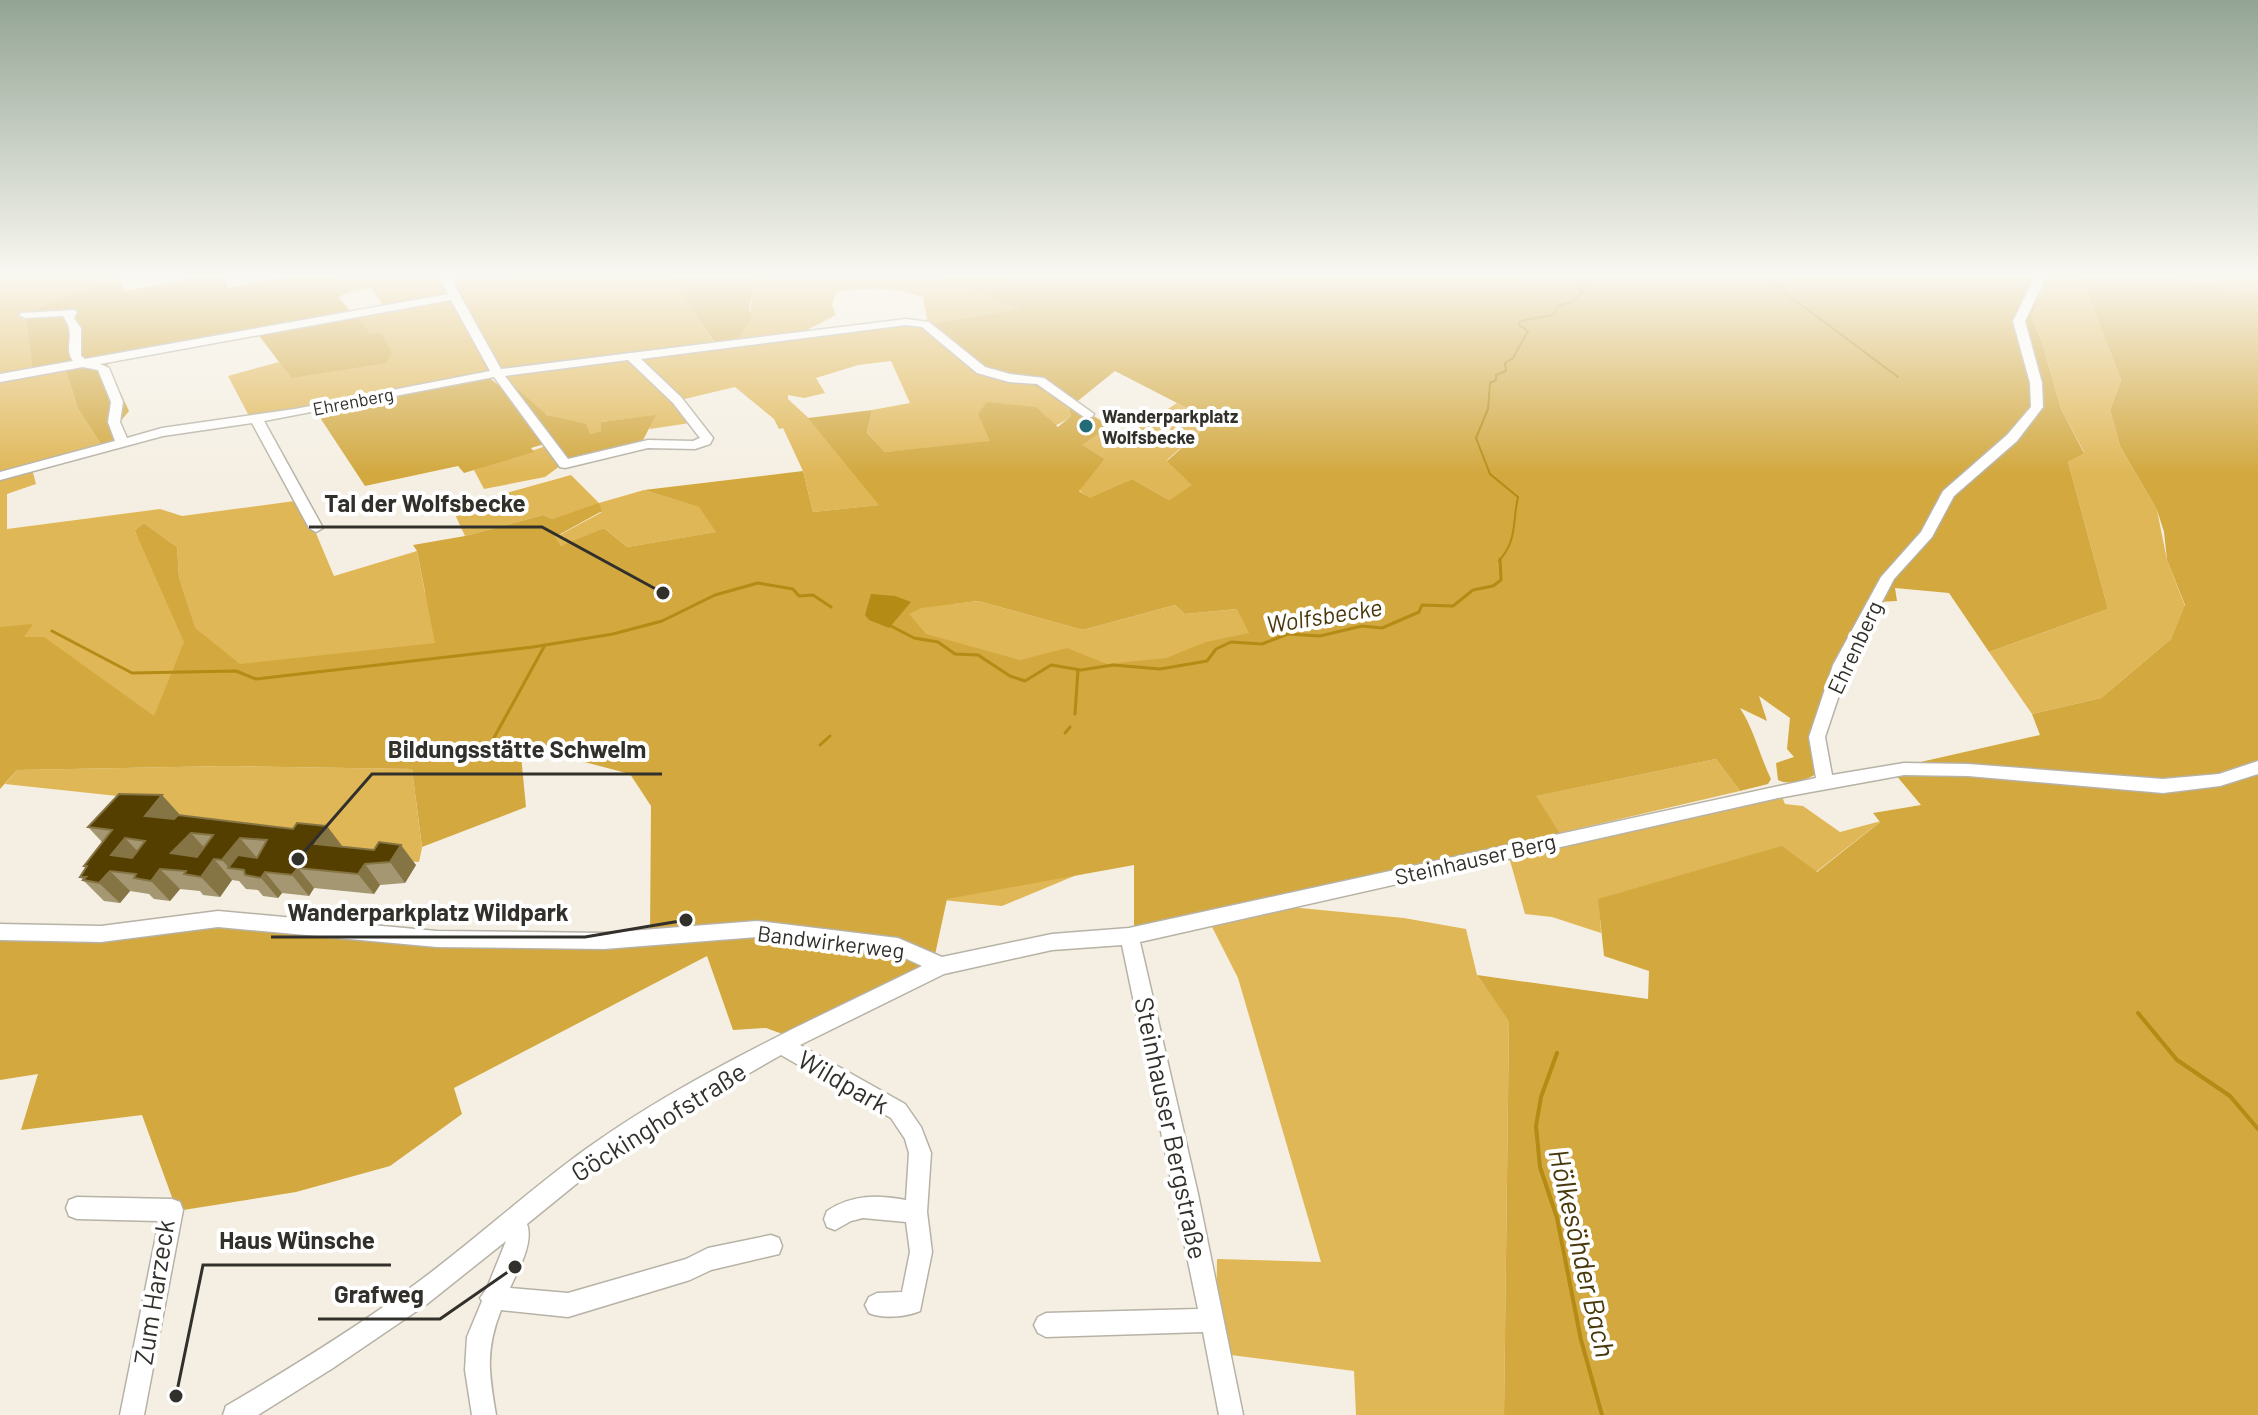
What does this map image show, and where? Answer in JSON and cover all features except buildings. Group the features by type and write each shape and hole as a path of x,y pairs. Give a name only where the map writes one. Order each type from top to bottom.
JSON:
{"street":[{"path":"73,343 75,357 82,363 103,368 117,402 114,422 122,442"},
{"path":"0,378 193,343"},
{"path":"481,343 497,373 565,464 648,444 695,445 707,438 677,400 632,357"},
{"name":"Ehrenberg","path":"0,476 122,442 205,424 256,419 497,373 741,343"},
{"name":"Ehrenberg","path":"948,343 981,370 1009,378 1040,381 1088,414"},
{"name":"Ehrenberg","path":"1821,785 1824,778 1817,737 1841,665 1888,577 1927,534 1948,494 2012,438 2037,407 2036,383 2025,343"},
{"path":"256,419 316,528"},
{"path":"1821,785 1920,768 2163,786 2220,780 2258,767"},
{"name":"Steinhauser Berg","path":"1130,936 1624,824 1821,785"},
{"name":"Bandwirkerweg","path":"0,932 101,934 218,919 437,939 554,938 604,941 757,929 898,946 941,966"},
{"name":"Göckinghofstraße","path":"235,1415 379,1325 606,1149 662,1112 781,1045 941,966 1052,942 1130,936"},
{"name":"Steinhauser Bergstraße","path":"1130,936 1231,1415"},
{"name":"Wildpark","path":"781,1045 898,1111 914,1134 920,1153 916,1212 921,1252 912,1303 877,1305"},
{"path":"835,1219 848,1208 869,1206 916,1212"},
{"name":"Zum Harzeck","path":"77,1208 172,1210 132,1415"},
{"path":"484,1415 477,1354 481,1327 519,1232 514,1219"},
{"path":"492,1298 568,1305 676,1273 708,1259 771,1246"},
{"path":"1046,1325 1213,1320"}],"shaded area":[{"path":"0,343 68,343 66,371 78,409 104,449 32,469 36,484 7,494 7,529 160,509 182,516 302,500 334,576 417,551 425,593 725,539 952,604 978,601 1083,630 1175,605 1185,614 1237,609 1447,343 1453,343 1079,874 1002,906 942,900 855,657 140,743 0,652","holes":["144,523 177,547 179,577 191,616 135,532"]},
{"path":"30,343 207,343 106,361 129,411 120,422 125,441 104,449 78,409 66,371 33,370"},
{"path":"265,343 387,343 392,353 386,363 291,378"},
{"path":"354,343 714,343 717,347 735,343 960,343 1068,405 1071,416 1055,426 1010,439 885,452 867,433 872,410 910,403 891,361 858,365 816,378 825,393 804,398 788,395 788,399 814,423 880,505 813,512 803,471 783,428 779,429 774,419 735,387 676,401 690,423 650,429 648,426 655,416 601,422 602,431 590,434 544,413 502,374 629,357 496,373 250,418 228,376 279,362 291,378"},
{"path":"950,343 2042,343 2061,409 2084,453 2068,462 2108,609 1989,652 1949,593 1895,588 1897,601 1877,602 1830,694 1818,773 1809,778 1793,782 1778,780 1776,763 1794,757 1787,749 1790,718 1759,696 1767,721 1740,708 1771,779 1768,784 1740,791 1716,759 1536,796 1560,833 1134,930 1134,865 947,899 933,964 788,1036 766,1028 733,1030 707,956 454,1088 462,1114 390,1166 296,1192 177,1211 142,1115 21,1130 38,1074 0,1080 0,937 248,926 405,940 650,934 651,806 630,774 520,745 526,807 422,847 412,769 228,766 17,770 0,789 0,627 33,624 24,637 44,637 154,716 184,642 135,531 144,523 177,547 179,577 195,628 240,664 435,643 417,551 413,545 465,536 543,515 553,519 599,503 602,511 555,537 561,546 604,528 627,547 716,532 699,507 644,490 803,471 813,512 879,505 808,418 872,410 867,433 885,452 990,441 978,414 987,402 1036,407 1058,427 1071,416 1068,405 1022,379 979,369","holes":["1115,371 1212,421 1167,461 1192,485 1169,500 1132,479 1090,498 1079,491 1105,459 1082,445 1110,426 1074,404","978,601 1083,630 1175,605 1185,614 1237,609 1249,633 1206,642 1166,658 1107,664 1067,648 1020,660 926,634 909,614 921,608"]},
{"path":"2042,343 2107,343 2121,380 2110,410 2120,446 2157,510 2167,560 2185,606 2171,639 2101,698 2032,714 1989,652 2108,609 2068,462 2084,452 2061,409"},
{"path":"2107,343 2258,343 2258,1415 1504,1415 1509,1021 1477,975 1648,999 1649,971 1604,956 1598,899 1782,846 1817,872 1880,822 1873,813 1921,805 1895,774 1894,768 2040,735 2032,714 2101,698 2171,639 2185,605 2167,560 2164,532 2157,510 2120,446 2110,410 2121,380"},
{"path":"487,376 497,384 515,387 547,415 586,424 590,434 601,431 601,422 656,415 641,444 567,463 551,442 531,448 534,452 464,473 458,466 365,486 315,410"},
{"path":"1177,403 1212,421 1167,460 1193,485 1169,500 1132,479 1090,499 1079,490 1105,459 1081,445 1110,426 1128,434"},
{"path":"549,445 560,466 545,477 484,489 474,470"},
{"path":"571,475 599,503 644,490 700,507 717,532 627,547 604,528 562,547 554,538 602,512 553,519 543,515 465,536 452,508"},
{"path":"871,594 895,596 911,602 889,628 869,620 865,615"},
{"path":"1716,759 1740,791 1560,833 1535,796"},
{"path":"228,766 412,769 422,848 419,862 394,861 344,846 312,843 158,812 136,798 5,784 17,770"},
{"path":"1781,794 1785,804 1803,806 1840,832 1881,821 1816,872 1599,899 1601,933 1552,917 1525,914 1509,857"},
{"path":"1290,907 1404,918 1466,929 1477,975 1509,1020 1504,1415 1356,1415 1354,1371 1223,1354 1216,1319 1217,1259 1321,1262 1238,978 1210,923"}],"waterway":[{"name":"Wolfsbecke","path":"1500,560 1512,538 1518,497 1490,474 1476,438 1488,409 1490,383 1496,380 1496,375 1506,371 1505,363 1513,358 1521,343"},
{"path":"1852,343 1898,377"},
{"name":"Wolfsbecke","path":"891,626 914,638 938,642 955,654 978,655 1010,676 1025,681 1051,665 1081,670 1113,665 1160,669 1207,661 1216,649 1231,642 1262,644 1288,634 1320,636 1362,626 1382,628 1419,612 1422,605 1453,606 1473,590 1493,586 1501,580 1500,560"},
{"path":"545,645 613,634 662,621 715,595 758,583 793,589 799,596 813,595 831,607"},
{"path":"52,631 132,673 236,671 256,679 545,645"},
{"path":"481,750 490,745 545,645"},
{"path":"1075,714 1078,670"},
{"path":"1065,733 1070,727"},
{"path":"820,745 830,736"},
{"path":"2138,1013 2177,1060 2230,1096 2258,1129"},
{"name":"Hölkesöhder Bach","path":"1557,1053 1541,1097 1536,1126 1540,1167 1557,1218 1581,1340 1602,1415"}],"place":[{"name":"Wanderparkplatz Wolfsbecke","path":"1086,426"},
{"name":"Tal der Wolfsbecke","path":"663,593"},
{"name":"Bildungsstätte Schwelm","path":"298,859"},
{"name":"Wanderparkplatz Wildpark","path":"686,920"},
{"name":"Grafweg","path":"515,1267"},
{"name":"Haus Wünsche","path":"176,1396"}]}
